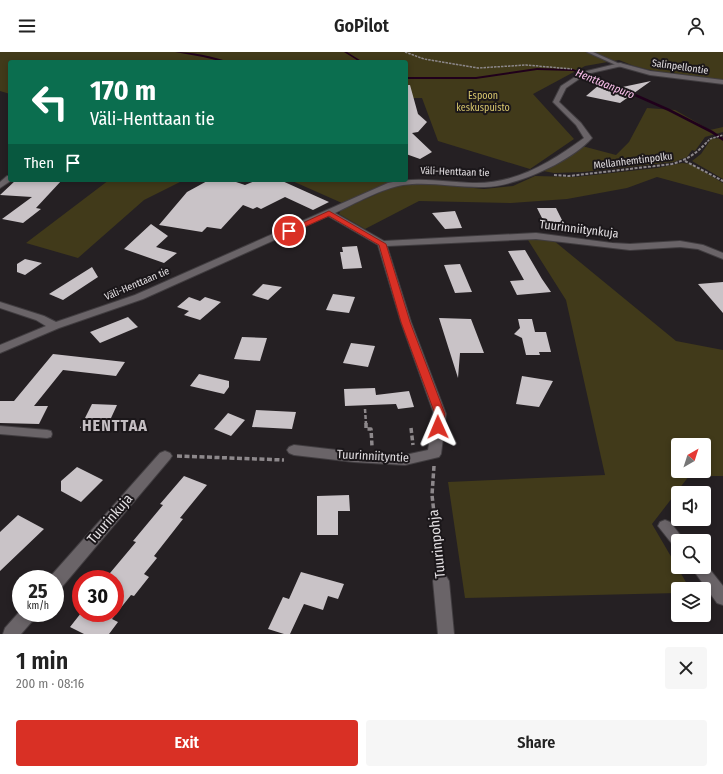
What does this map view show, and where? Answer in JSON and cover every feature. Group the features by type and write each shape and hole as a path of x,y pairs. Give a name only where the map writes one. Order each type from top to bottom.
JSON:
{"street":[{"name":"Väli-Henttaan tie","path":"408,181 485,185 505,184 536,171 588,138 579,124 556,102 563,87 580,76 620,65"},
{"name":"Salinpellontie","path":"620,65 650,73 723,82"},
{"path":"0,186 8,180"},
{"name":"Väli-Henttaan tie","path":"0,349 55,326 139,297 397,182"},
{"path":"329,213 382,244 406,322 440,414 434,454"},
{"name":"Tuurinniitynkuja","path":"382,244 536,236 612,246 630,247 680,244 700,247 723,256"},
{"path":"0,305 40,318 55,326"},
{"name":"Tuurinniityntie","path":"294,450 354,457 405,460 434,454"},
{"name":"Tuurinkuja","path":"64,573 165,456"},
{"path":"665,526 672,534"},
{"path":"704,574 723,598"},
{"name":"Tuurinpohja","path":"441,581 446,634"},
{"path":"11,634 21,622"}],"lane":[{"name":"Salinpellontie","path":"589,52 620,65"},
{"path":"0,430 47,434"}],"path":[{"path":"405,52 454,65 478,68 526,65 575,69"},
{"name":"Mellanhemtinpolku","path":"536,171 569,176 660,166 685,160 700,150 710,139 723,134"},
{"path":"685,160 723,181"},
{"path":"365,409 366,429 371,429 372,446 379,446"},
{"path":"406,445 413,445 411,428"},
{"path":"165,456 285,460 294,450"},
{"name":"Tuurinpohja","path":"434,454 432,495 441,581"}],"green space":[{"name":"Espoon keskuspuisto","path":"0,52 723,52 723,81 663,73 634,66 619,60 585,66 533,94 574,139 530,169 438,141 422,98 408,98 408,60 8,60 8,93 0,91"},
{"path":"647,108 675,110 710,130 723,127 723,132 705,137 695,151 692,150 687,157 674,162 583,172 554,173 543,171 582,146 616,155 629,142"},
{"path":"723,138 723,179 692,161 701,154 711,139"},
{"path":"682,163 691,164 723,183 723,195 657,177 627,188 567,199 511,203 419,201 365,229 339,214 341,210 388,189 405,184 431,184 484,189 513,186 535,176 575,177 657,168"},
{"path":"106,182 180,182 144,200 78,258 26,243"},
{"path":"295,182 389,182 342,203"},
{"path":"528,240 553,240 676,341 723,350 723,476 711,476 711,438 671,438 671,478 687,478 681,486 671,486 671,499 652,524 671,556 671,574 681,574 686,582 671,582 671,593 465,598 448,482 605,475 566,300"}],"building":[{"path":"651,81 620,103 586,96 599,85 613,89"},
{"path":"408,85 410,85 418,114 427,122 418,132 412,133 432,152 420,159 408,155"},
{"path":"14,182 60,182 36,208 41,209 23,223 2,219 32,197 0,195"},
{"path":"205,182 236,182 245,185 252,182 284,182 329,202 313,210 285,197 261,209 257,207 253,209 243,205 221,229 207,227 202,232 159,225 187,192"},
{"path":"537,208 556,208 563,222 544,222"},
{"path":"455,211 462,228 445,229 432,213"},
{"path":"151,224 168,236 156,247 177,253 164,263 124,249"},
{"path":"357,246 362,268 343,269 340,252 343,252 342,247"},
{"path":"525,250 551,292 517,295 510,281 524,280 508,251"},
{"path":"25,259 42,263 25,275 17,272 17,264"},
{"path":"460,264 472,292 455,293 444,265"},
{"path":"92,267 98,277 63,300 49,294"},
{"path":"723,282 723,313 698,284"},
{"path":"263,284 282,287 268,300 252,295"},
{"path":"333,294 355,297 349,313 326,310"},
{"path":"189,297 200,301 205,297 221,302 200,320 184,315 189,311 177,307"},
{"path":"128,317 138,327 100,343 90,332"},
{"path":"439,318 471,319 484,353 460,353 458,378"},
{"path":"518,319 532,319 535,332 546,332 551,352 539,352 540,355 526,355 522,338 514,334 520,328"},
{"path":"242,337 267,338 260,361 234,359"},
{"path":"351,343 375,346 368,367 343,363"},
{"path":"53,354 125,362 116,376 63,370 34,406 48,406 39,424 0,423 0,401 14,401"},
{"path":"199,374 229,381 229,387 224,394 190,386"},
{"path":"522,376 553,381 539,407 516,404"},
{"path":"375,388 376,395 409,391 414,407 398,409 396,404 345,406 344,389"},
{"path":"92,404 117,405 106,429 80,428"},
{"path":"256,410 296,412 292,429 252,427"},
{"path":"228,413 245,420 231,436 214,429"},
{"path":"77,467 103,480 81,502 61,491 61,481"},
{"path":"184,476 207,485 180,518 183,519 154,556 157,558 144,574 149,577 134,596 131,595 124,604 124,570 113,570 136,542 133,541 163,505 160,504"},
{"path":"349,495 350,511 338,511 338,535 317,535 317,496"},
{"path":"18,515 44,529 0,571 0,532"},
{"path":"301,572 344,584 338,599 328,596 323,610 304,604 290,634 284,634 268,629 283,597 289,599"},
{"path":"74,622 118,622 109,634 84,634 70,627"}],"waterway":[{"path":"176,52 219,60"},
{"name":"Henttaanpuro","path":"345,52 359,60"},
{"name":"Henttaanpuro","path":"408,78 476,78 537,69 573,70 608,83 669,110 712,132 723,140"}],"district":[{"name":"HENTTAA","path":"115,425"}],"route":[{"path":"289,231 329,213 382,244 406,322 440,414 438,427"}]}
